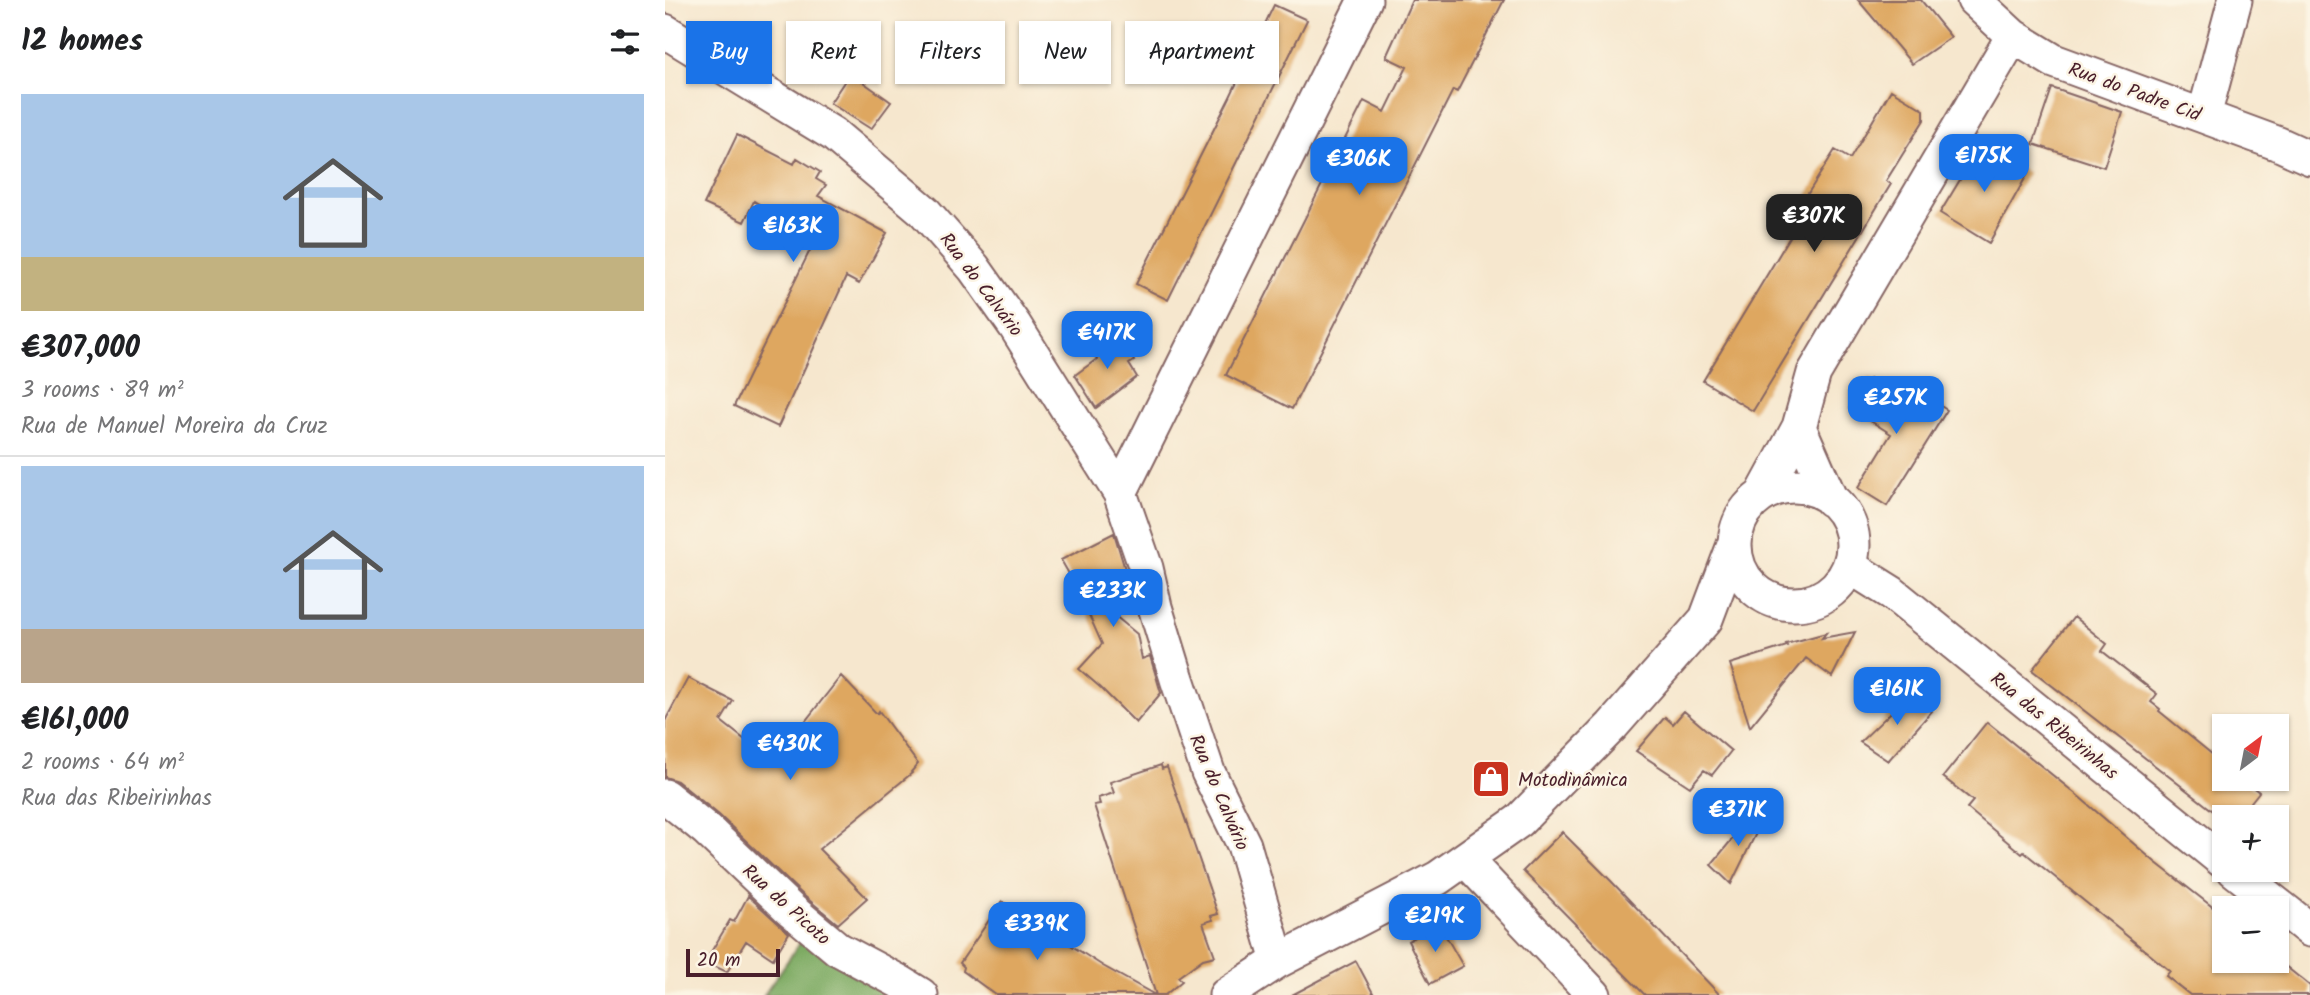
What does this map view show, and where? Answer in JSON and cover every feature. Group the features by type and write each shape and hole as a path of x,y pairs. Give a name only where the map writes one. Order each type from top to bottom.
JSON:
{"street":[{"path":"1121,493 1365,0"},
{"name":"Rua do Padre Cid","path":"1974,0 2013,36 2054,61 2279,144 2310,158"},
{"path":"2204,116 2235,0"},
{"name":"Rua do Calvário","path":"665,31 833,134 924,211 974,268 1015,326 1121,493 1208,772 1244,845 1278,961"},
{"path":"1226,995 1278,961 1438,878 1519,821 1612,726 1706,619 1735,542 1739,524 1748,508 1762,495 1799,427 1814,373 2013,36"},
{"path":"1799,427 1831,500"},
{"path":"1735,542 1737,560 1744,577 1757,591 1773,600 1791,604 1809,602 1826,595 1840,582 1849,566 1853,549 1851,530 1844,513 1831,500 1815,490 1797,486 1779,488 1762,495"},
{"name":"Rua das Ribeirinhas","path":"1849,566 1892,593 2212,852"},
{"path":"1706,619 1773,600"},
{"name":"Rua do Picoto","path":"665,796 707,830 790,909 838,949 921,995"},
{"path":"1466,860 1594,995"},
{"path":"2249,882 2310,929"}],"green space":[{"path":"806,934 902,995 764,995"}],"building":[{"path":"1412,0 1504,0 1457,92 1453,90 1292,409 1226,375 1364,101 1385,112 1407,67 1386,57"},
{"path":"1858,0 1921,0 1951,37 1912,64"},
{"path":"1274,5 1307,20 1279,76 1279,21 1266,21"},
{"path":"843,84 866,84 891,102 871,129 830,103"},
{"path":"1236,84 1275,84 1168,300 1136,284"},
{"path":"2052,88 2122,112 2104,167 2033,144"},
{"path":"1891,90 1924,110 1924,120 1886,181 1891,184 1753,411 1703,381 1808,207 1802,203 1835,150 1850,159"},
{"path":"737,135 794,164 797,158 820,172 816,179 826,185 818,196 887,233 859,284 846,277 778,427 734,406 815,240 754,201 744,222 704,204"},
{"path":"1981,145 2028,173 1989,243 1940,213"},
{"path":"1116,334 1134,361 1129,364 1137,377 1096,408 1075,375 1097,359 1091,350"},
{"path":"1870,378 1909,403 1917,391 1947,410 1887,506 1858,488 1891,434 1850,408"},
{"path":"1114,533 1134,599 1108,610 1137,634 1142,659 1150,656 1161,693 1136,723 1079,669 1102,644 1061,560"},
{"path":"2074,617 2107,644 2102,651 2157,694 2151,702 2159,711 2212,754 2212,791 2259,792 2249,805 2212,805 2212,810 2032,670"},
{"path":"1855,632 1832,677 1806,658 1750,727 1730,664 1826,633 1822,638"},
{"path":"841,676 877,714 879,711 918,764 912,773 819,849 867,898 838,924 803,895 719,815 677,781 665,777 665,721 688,678 733,701 721,721 773,762"},
{"path":"1911,693 1932,711 1888,761 1860,742"},
{"path":"1684,711 1731,751 1712,775 1704,770 1690,787 1636,751 1665,717 1673,724"},
{"path":"1987,722 2212,907 2212,973 2289,973 2289,969 2310,986 2310,995 2190,995 2166,976 2170,971 1967,808 1973,801 1943,777"},
{"path":"1161,765 1162,769 1167,767 1218,914 1211,916 1213,920 1203,923 1215,956 1203,959 1178,977 1182,981 1165,995 1156,995 1094,805 1100,804 1098,798 1114,793 1110,782"},
{"path":"1756,810 1765,815 1731,884 1711,865"},
{"path":"1562,832 1720,995 1645,995 1523,871"},
{"path":"748,896 789,933 773,959 746,941 727,972 705,962 730,920 734,922"},
{"path":"1002,901 1103,966 1155,995 996,995 963,971 964,967 960,963"},
{"path":"1439,924 1463,966 1430,984 1408,941"},
{"path":"1356,961 1374,995 1292,995"}],"place":[{"name":"Motodinâmica","path":"1491,779"}]}
